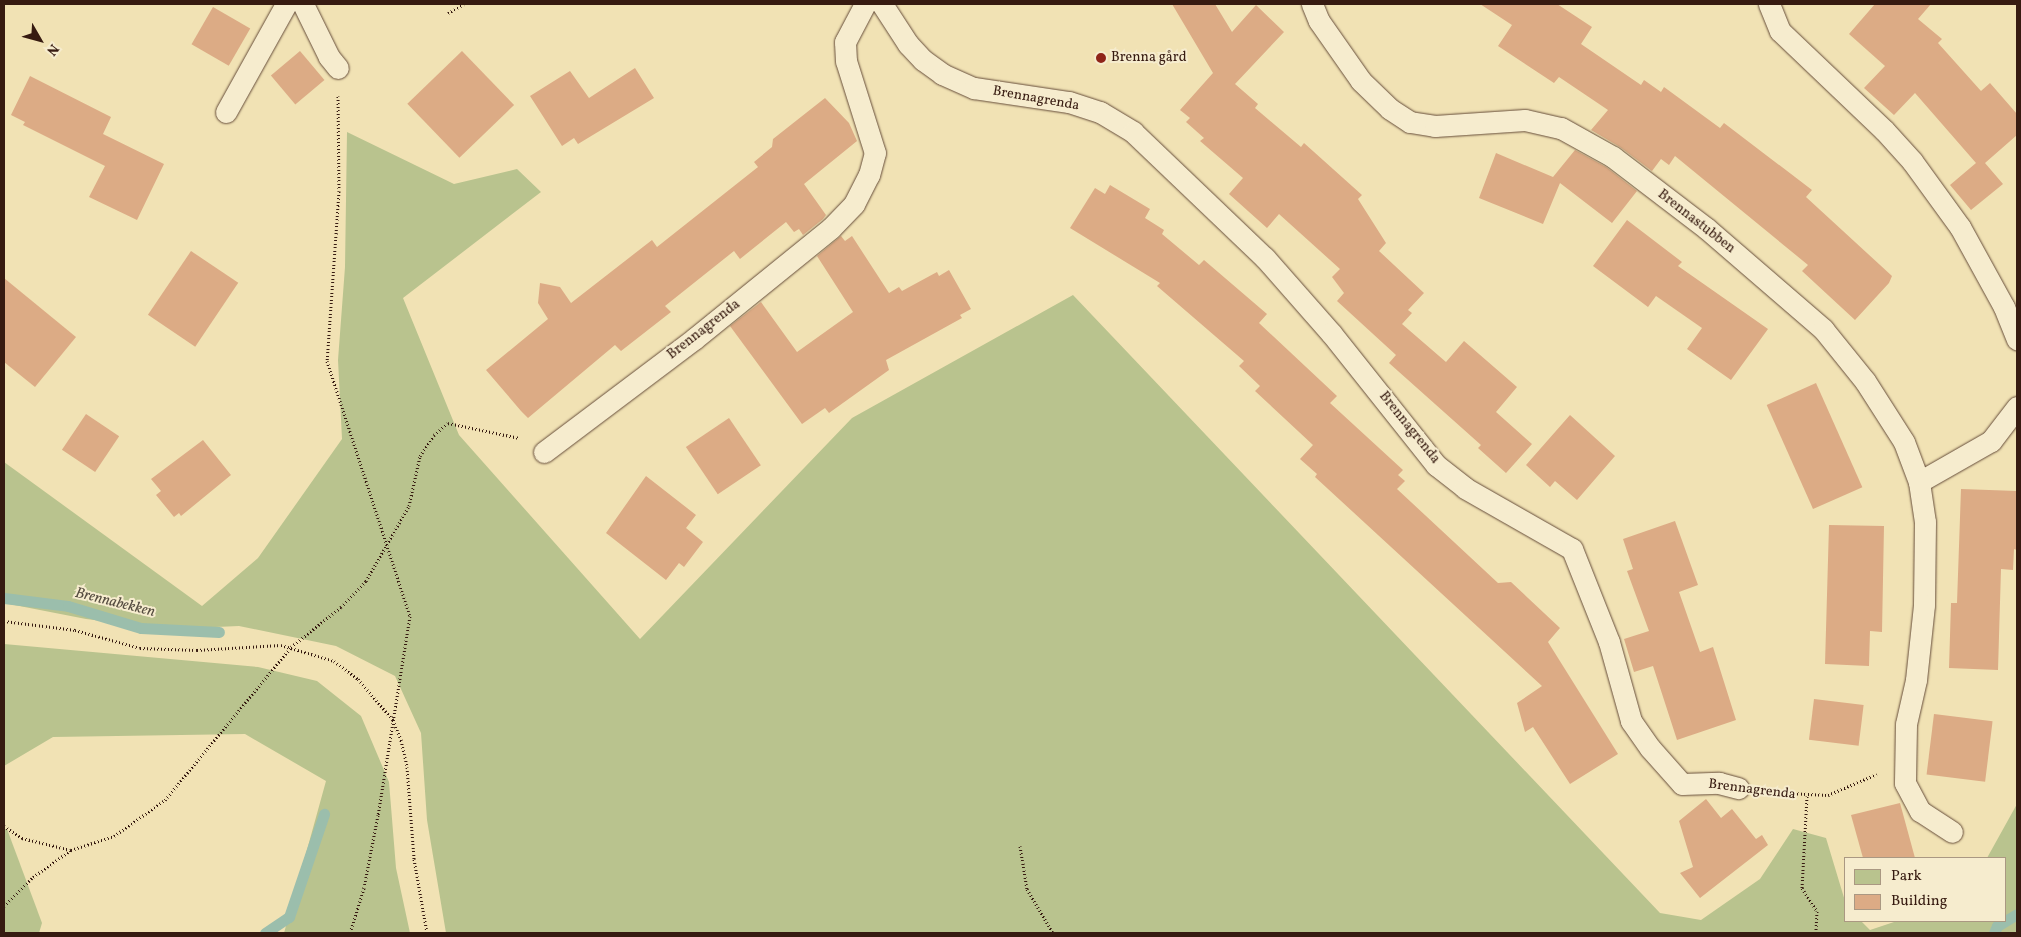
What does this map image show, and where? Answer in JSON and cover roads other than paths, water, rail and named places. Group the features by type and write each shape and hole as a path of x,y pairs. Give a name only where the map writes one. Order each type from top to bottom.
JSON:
{"lane":[{"path":"226,112 286,4"},
{"path":"303,4 329,57 338,68"},
{"name":"Brennagrenda","path":"549,448 694,339 831,228 854,204 875,153 846,61 845,42 865,4"},
{"name":"Brennagrenda","path":"882,4 908,44 923,60 942,74 974,88 1069,102 1100,112 1133,132 1264,258 1331,333 1436,464 1465,488 1572,549 1609,642 1631,721 1645,742 1682,784 1719,783 1738,788"},
{"name":"Brennastubben","path":"1312,4 1319,22 1361,81 1390,109 1410,122 1435,126 1525,120 1561,128 1613,157 1706,228 1823,329 1865,381 1904,442 1919,482 1925,522 1924,604 1916,680 1906,724 1906,783 1915,804 1934,822 1952,832"},
{"path":"1769,4 1780,31 1884,130 1917,168 1960,227 2004,307 2017,339"},
{"path":"1919,482 1991,441 2017,407"}],"waterway":[{"name":"Brennabekken","path":"4,598 68,606 141,628 219,632"},
{"name":"Brennabekken","path":"265,933 289,917 324,814"},
{"path":"2006,921 2017,914"},
{"path":"1994,933 1997,926 2004,922"}],"place":[{"name":"Brenna gård","path":"1101,58"}]}
